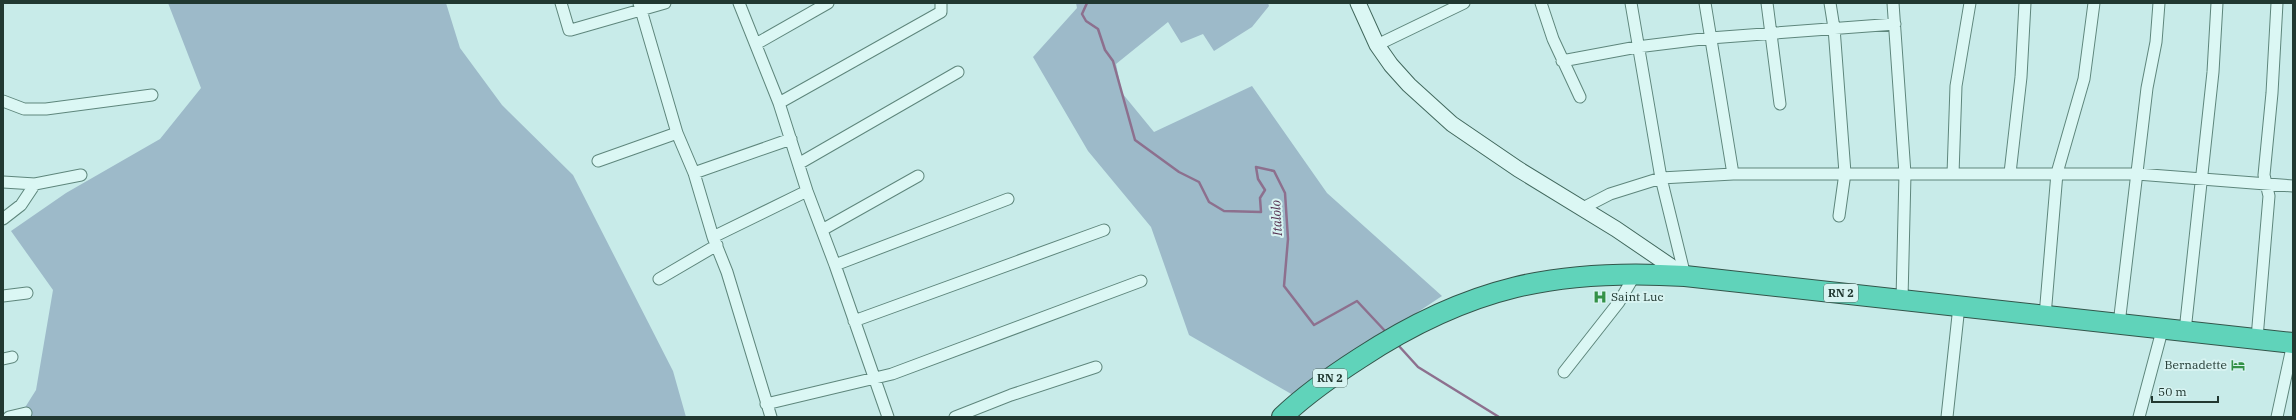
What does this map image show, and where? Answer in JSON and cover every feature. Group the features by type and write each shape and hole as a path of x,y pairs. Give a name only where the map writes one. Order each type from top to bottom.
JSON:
{"highway":[{"name":"RN 2","path":"1282,417 1313,390 1389,338 1477,298 1526,284 1560,278 1636,273 1686,276 1739,284 1902,299 2118,324 2163,327 2185,331 2293,343"}],"street":[{"path":"561,3 569,30 641,7 665,3"},
{"path":"739,3 779,103 800,163 807,191 836,265 888,417"},
{"path":"756,44 828,3"},
{"path":"779,103 942,12 941,3"},
{"path":"1358,3 1377,45 1391,65 1409,85 1452,124 1581,209 1616,229 1686,276"},
{"path":"1377,45 1464,3"},
{"path":"1541,3 1562,61 1580,97"},
{"path":"1631,3 1662,178 1686,276"},
{"path":"1705,3 1733,174"},
{"path":"1767,3 1780,104"},
{"path":"1830,3 1834,28 1845,173 1839,216"},
{"path":"1893,3 1905,174 1902,299"},
{"path":"1953,174 1956,86 1970,3"},
{"path":"2010,173 2021,77 2025,3"},
{"path":"2044,316 2057,173 2084,79 2094,3"},
{"path":"2118,324 2147,88 2156,42 2159,3"},
{"path":"2185,331 2213,67 2217,3"},
{"path":"2257,338 2269,196 2264,175 2272,93 2277,3"},
{"path":"641,7 677,133 694,173 715,241 727,272 771,417"},
{"path":"1562,61 1638,47 1710,38 1895,24"},
{"path":"800,163 958,72"},
{"path":"3,101 24,109 46,109 152,95"},
{"path":"598,161 677,133"},
{"path":"694,173 791,139"},
{"path":"1581,209 1610,194 1662,178 1733,174 2137,174 2293,186"},
{"path":"3,182 35,184 81,175"},
{"path":"822,230 918,176"},
{"path":"3,219 21,205 35,184"},
{"path":"659,279 715,241 807,191"},
{"path":"836,265 1008,199"},
{"path":"854,321 1104,230"},
{"path":"1564,372 1619,302 1636,273"},
{"path":"766,404 875,379 1141,281"},
{"path":"3,296 27,293"},
{"path":"1947,417 1959,306"},
{"path":"2139,417 2163,327"},
{"path":"2278,417 2293,343"},
{"path":"955,417 1011,395 1096,367"},
{"path":"9,417 26,413"}],"shaded area":[{"path":"168,3 446,3 460,48 502,105 573,175 673,371 686,417 19,417 36,390 53,290 11,231 66,193 160,139 201,88"},
{"path":"1076,3 1268,3 1269,6 1252,27 1214,51 1203,34 1181,43 1168,22 1116,64 1122,93 1154,132 1252,86 1327,193 1442,296 1293,395 1189,335 1151,227 1088,151 1033,57 1077,8"}],"waterway":[{"name":"Italolo","path":"1087,3 1082,14 1086,21 1098,29 1105,50 1113,61 1135,140 1179,172 1199,182 1209,202 1224,211 1261,212 1260,198 1265,190 1258,179 1256,167 1274,171 1285,193 1288,239 1284,286 1314,325 1357,301 1386,332"},
{"name":"Italolo","path":"1398,345 1418,367 1499,417"}],"place":[{"name":"Saint Luc","path":"1600,297"},
{"name":"Bernadette","path":"2238,365"}]}
